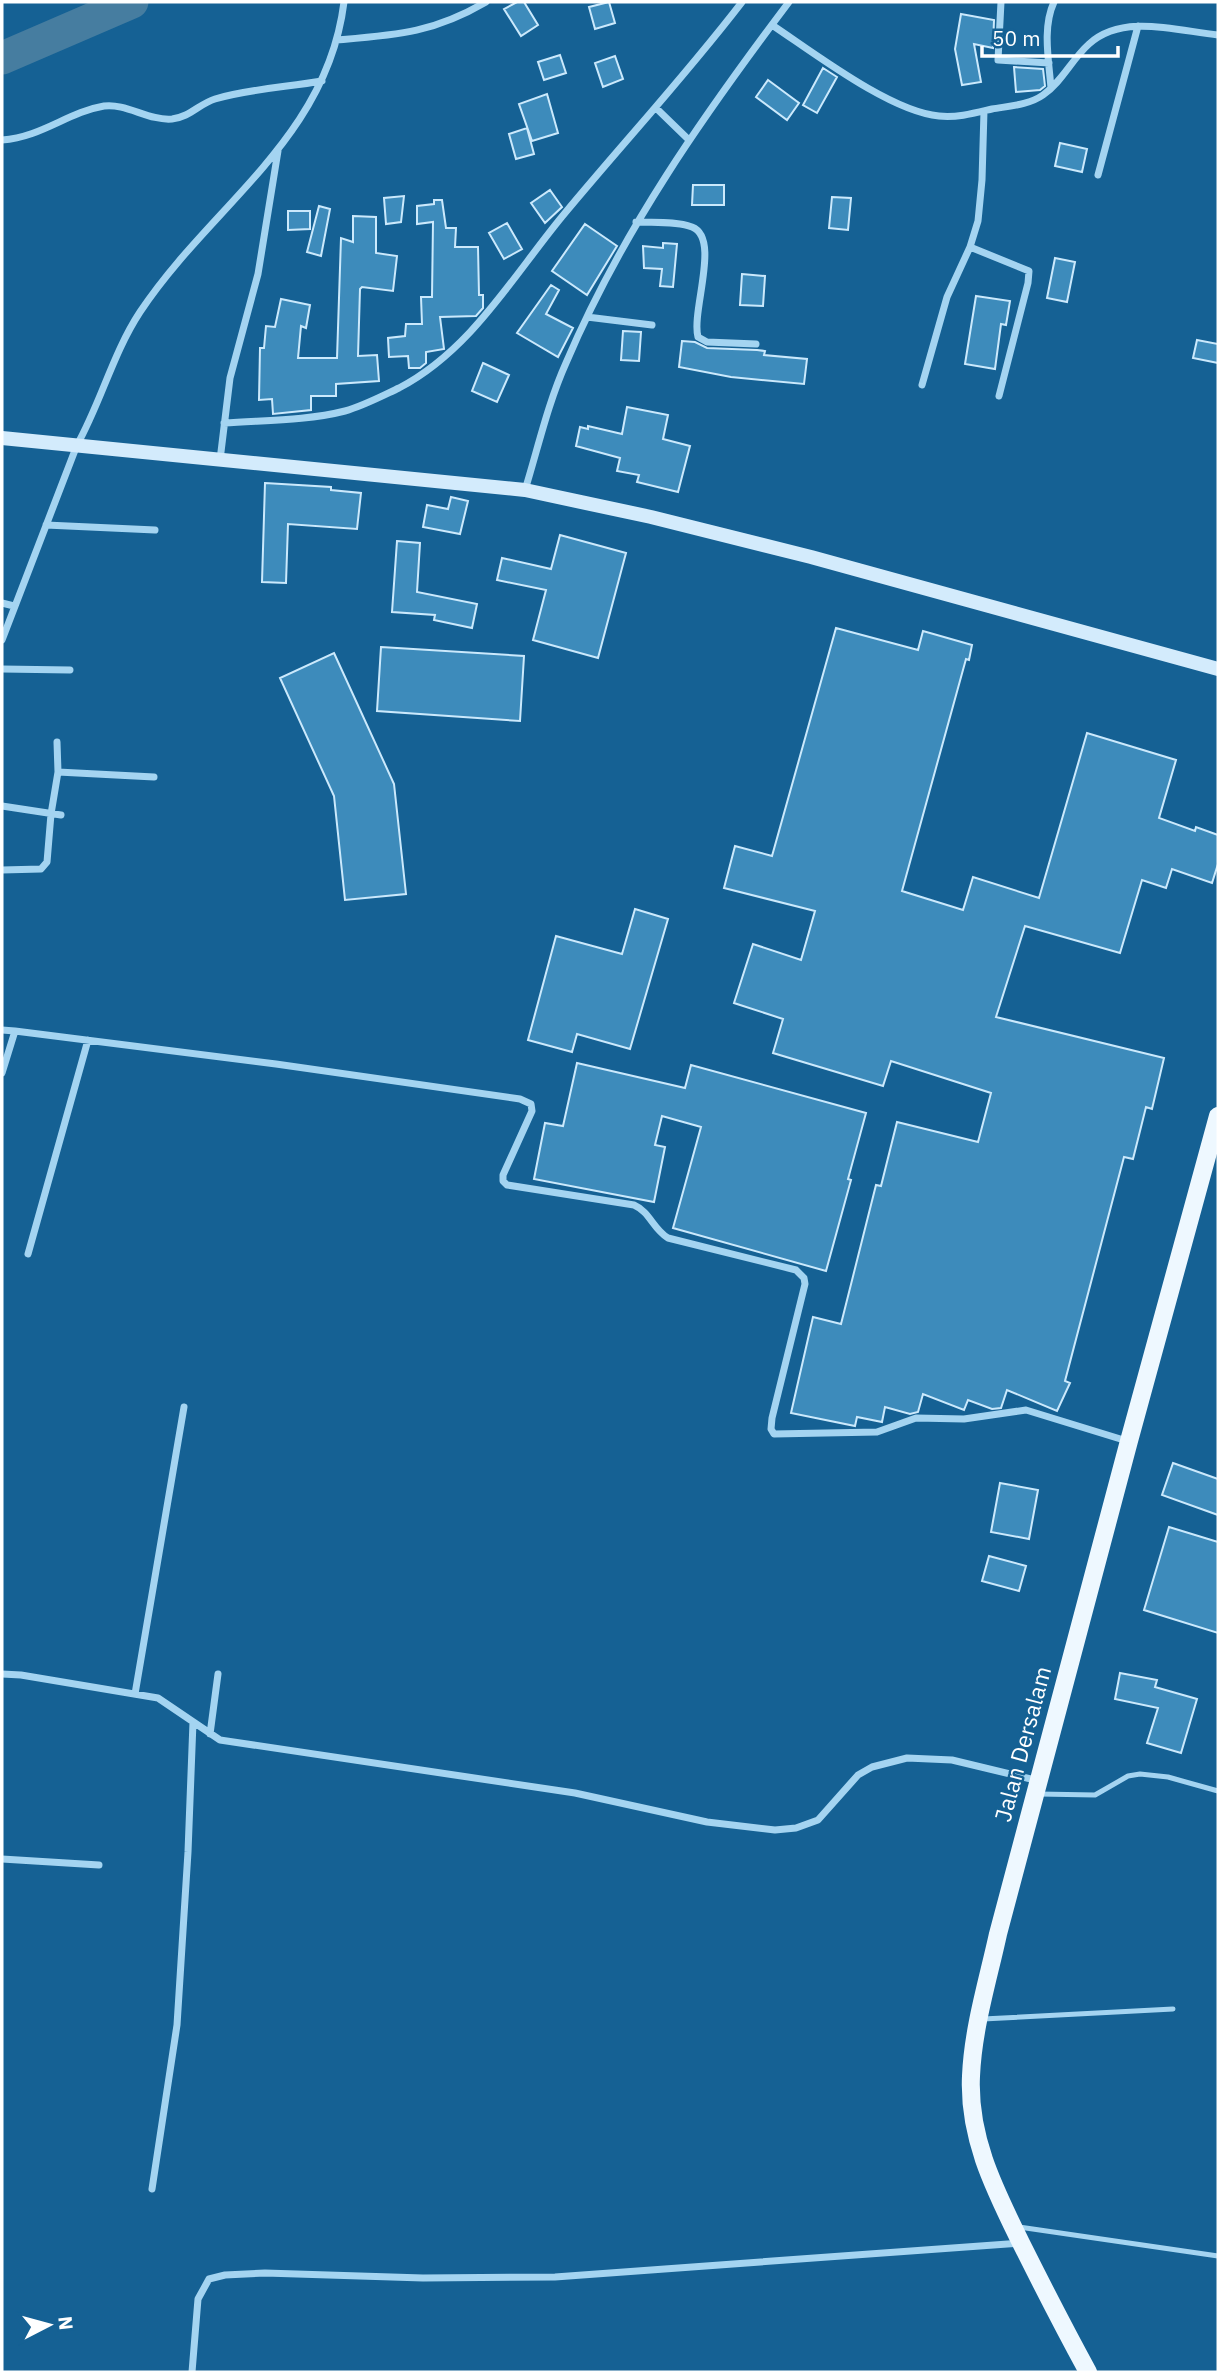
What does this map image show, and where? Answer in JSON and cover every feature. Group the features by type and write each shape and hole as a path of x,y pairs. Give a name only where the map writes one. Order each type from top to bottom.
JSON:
{"main road":[{"path":"2,438 525,490 651,517 811,557 1218,669"},
{"name":"Jalan Dersalam","path":"1088,2372 987,2173 977,2136 971,2076 979,2019 998,1934 1218,1115"}],"street":[{"path":"2,640 76,446 93,416 115,359 140,312 182,258 278,151 322,81 337,40 344,2"},
{"path":"337,40 391,36 427,29 486,2"},
{"path":"224,423 307,418 346,411 401,387 424,373 466,339 564,214 658,110 742,2"},
{"path":"525,490 565,365 614,261 689,140 789,2"},
{"path":"1001,2 998,61 1049,63"},
{"path":"1051,88 1048,42 1050,12 1054,2"},
{"path":"772,25 847,75 907,109 949,117 1033,101 1051,88 1088,44 1111,30 1138,26 1218,35"},
{"path":"1098,175 1138,26"},
{"path":"2,140 16,139 49,128 104,106 114,106 168,120 182,118 205,103 219,98 322,81"},
{"path":"658,110 689,140"},
{"path":"922,385 951,286 970,247 979,208 984,111"},
{"path":"220,460 230,379 258,274 278,151"},
{"path":"636,222 683,224 699,231 703,237 706,256 696,323 698,337 707,342 755,344"},
{"path":"970,247 1029,271 999,396"},
{"path":"587,317 652,325"},
{"path":"46,525 155,530"},
{"path":"2,603 14,606"},
{"path":"2,669 69,670"},
{"path":"2,870 44,867 47,862 58,772 57,742"},
{"path":"58,772 154,777"},
{"path":"2,806 61,815"},
{"path":"2,1030 381,1078 526,1101 531,1104 532,1111 503,1175 503,1181 507,1185 634,1205 641,1208 658,1232 668,1238 796,1270 804,1278 772,1418 771,1429 777,1435 877,1432 916,1418 964,1419 1026,1410 1129,1441"},
{"path":"2,1073 15,1031"},
{"path":"28,1254 88,1040"},
{"path":"135,1694 184,1407"},
{"path":"2,1674 158,1698 220,1740 575,1793 707,1822 775,1830 796,1828 818,1819 858,1775 872,1767 908,1758 952,1760 1037,1788"},
{"path":"210,1734 218,1674"},
{"path":"152,2189 177,2025 193,1722"},
{"path":"2,1859 99,1865"},
{"path":"192,2372 200,2295 209,2279 225,2274 555,2277 1017,2235"}],"lane":[{"path":"1037,1788 1095,1795 1128,1776 1146,1773 1218,1791"},
{"path":"979,2019 1173,2009"},
{"path":"1017,2235 1218,2256"}],"building":[{"path":"517,2 524,2 538,25 521,36 504,9"},
{"path":"609,2 615,23 595,29 589,7"},
{"path":"961,14 994,20 993,48 974,44 981,82 962,85 955,49"},
{"path":"560,55 566,73 544,80 538,62"},
{"path":"615,56 623,79 603,87 595,63"},
{"path":"1014,67 1043,69 1045,86 1040,90 1016,92"},
{"path":"823,68 837,77 817,113 803,105"},
{"path":"768,80 799,103 787,120 756,97"},
{"path":"547,94 558,133 532,141 519,104"},
{"path":"527,128 534,154 516,159 509,134"},
{"path":"1060,143 1087,149 1082,172 1055,166"},
{"path":"693,185 724,185 724,205 692,205"},
{"path":"550,190 562,207 545,223 531,203"},
{"path":"404,196 401,222 386,224 384,198"},
{"path":"832,197 851,198 848,230 829,228"},
{"path":"434,200 442,200 446,228 456,228 455,247 478,247 479,295 483,295 483,308 476,316 440,317 444,349 426,352 426,363 420,368 409,368 408,356 389,357 388,338 405,336 406,324 422,324 421,297 432,297 433,222 417,224 417,206 434,204"},
{"path":"319,206 330,209 321,256 307,252"},
{"path":"288,211 310,211 310,229 288,230"},
{"path":"353,216 376,217 376,253 397,256 393,291 362,287 360,289 358,356 377,355 379,381 336,384 336,396 311,396 311,410 273,414 272,399 259,400 260,348 264,348 266,326 275,327 281,299 310,305 306,328 301,326 298,358 337,358 341,238 353,242"},
{"path":"507,223 522,249 504,259 489,233"},
{"path":"585,224 617,246 587,295 552,271"},
{"path":"663,243 677,244 673,287 660,286 662,269 644,268 643,246 663,248"},
{"path":"1055,258 1075,262 1067,302 1047,298"},
{"path":"742,274 765,276 763,306 740,305"},
{"path":"551,285 559,290 546,314 573,328 558,357 517,333"},
{"path":"976,296 1010,301 1006,325 1001,324 995,369 965,364"},
{"path":"623,331 641,332 639,361 621,360"},
{"path":"1197,340 1218,344 1218,363 1193,358"},
{"path":"682,341 695,342 707,348 757,350 765,351 764,355 807,359 804,384 731,377 679,367"},
{"path":"483,363 509,375 497,402 472,391"},
{"path":"627,407 668,415 663,439 690,446 678,492 637,482 639,475 617,471 620,458 576,446 580,427 588,429 588,426 622,434"},
{"path":"265,483 331,487 331,490 361,493 357,529 288,524 286,583 262,582"},
{"path":"451,497 468,501 460,534 423,527 427,505 448,509"},
{"path":"560,535 626,553 598,658 533,640 546,590 497,580 502,558 551,569"},
{"path":"397,541 420,543 417,592 477,604 472,628 434,620 435,615 392,612"},
{"path":"836,628 918,650 923,631 972,645 902,891 963,910 973,877 1039,898 1087,733 1176,760 1159,818 1195,831 1196,827 1218,835 1218,864 1212,883 1172,869 1166,888 1142,880 1120,953 1025,926 996,1017 1164,1058 1152,1109 1146,1107 1133,1159 1124,1157 1065,1381 1070,1383 1057,1411 1007,1390 1001,1408 992,1409 968,1400 964,1410 923,1394 918,1412 910,1414 885,1407 882,1422 857,1417 855,1426 791,1413 813,1317 841,1324 876,1185 881,1186 897,1122 978,1142 991,1093 891,1061 883,1086 773,1053 783,1019 734,1003 753,944 801,960 815,911 724,888 735,846 772,856"},
{"path":"381,647 524,656 520,721 377,711"},
{"path":"334,653 394,784 406,894 345,900 334,796 280,678"},
{"path":"635,909 668,919 630,1049 577,1034 572,1052 528,1040 556,936 622,954"},
{"path":"577,1063 685,1088 691,1065 866,1113 826,1271 673,1228 701,1127 662,1116 655,1145 665,1147 654,1202 534,1179 545,1123 563,1126"},
{"path":"1173,1463 1218,1479 1218,1515 1162,1495"},
{"path":"1000,1483 1038,1490 1029,1539 991,1532"},
{"path":"1169,1527 1218,1542 1218,1633 1144,1610"},
{"path":"989,1556 1026,1566 1019,1591 982,1581"},
{"path":"1120,1673 1157,1680 1155,1687 1197,1699 1181,1753 1147,1743 1158,1708 1115,1699"}],"waterway":[{"path":"2,58 132,2"}]}
